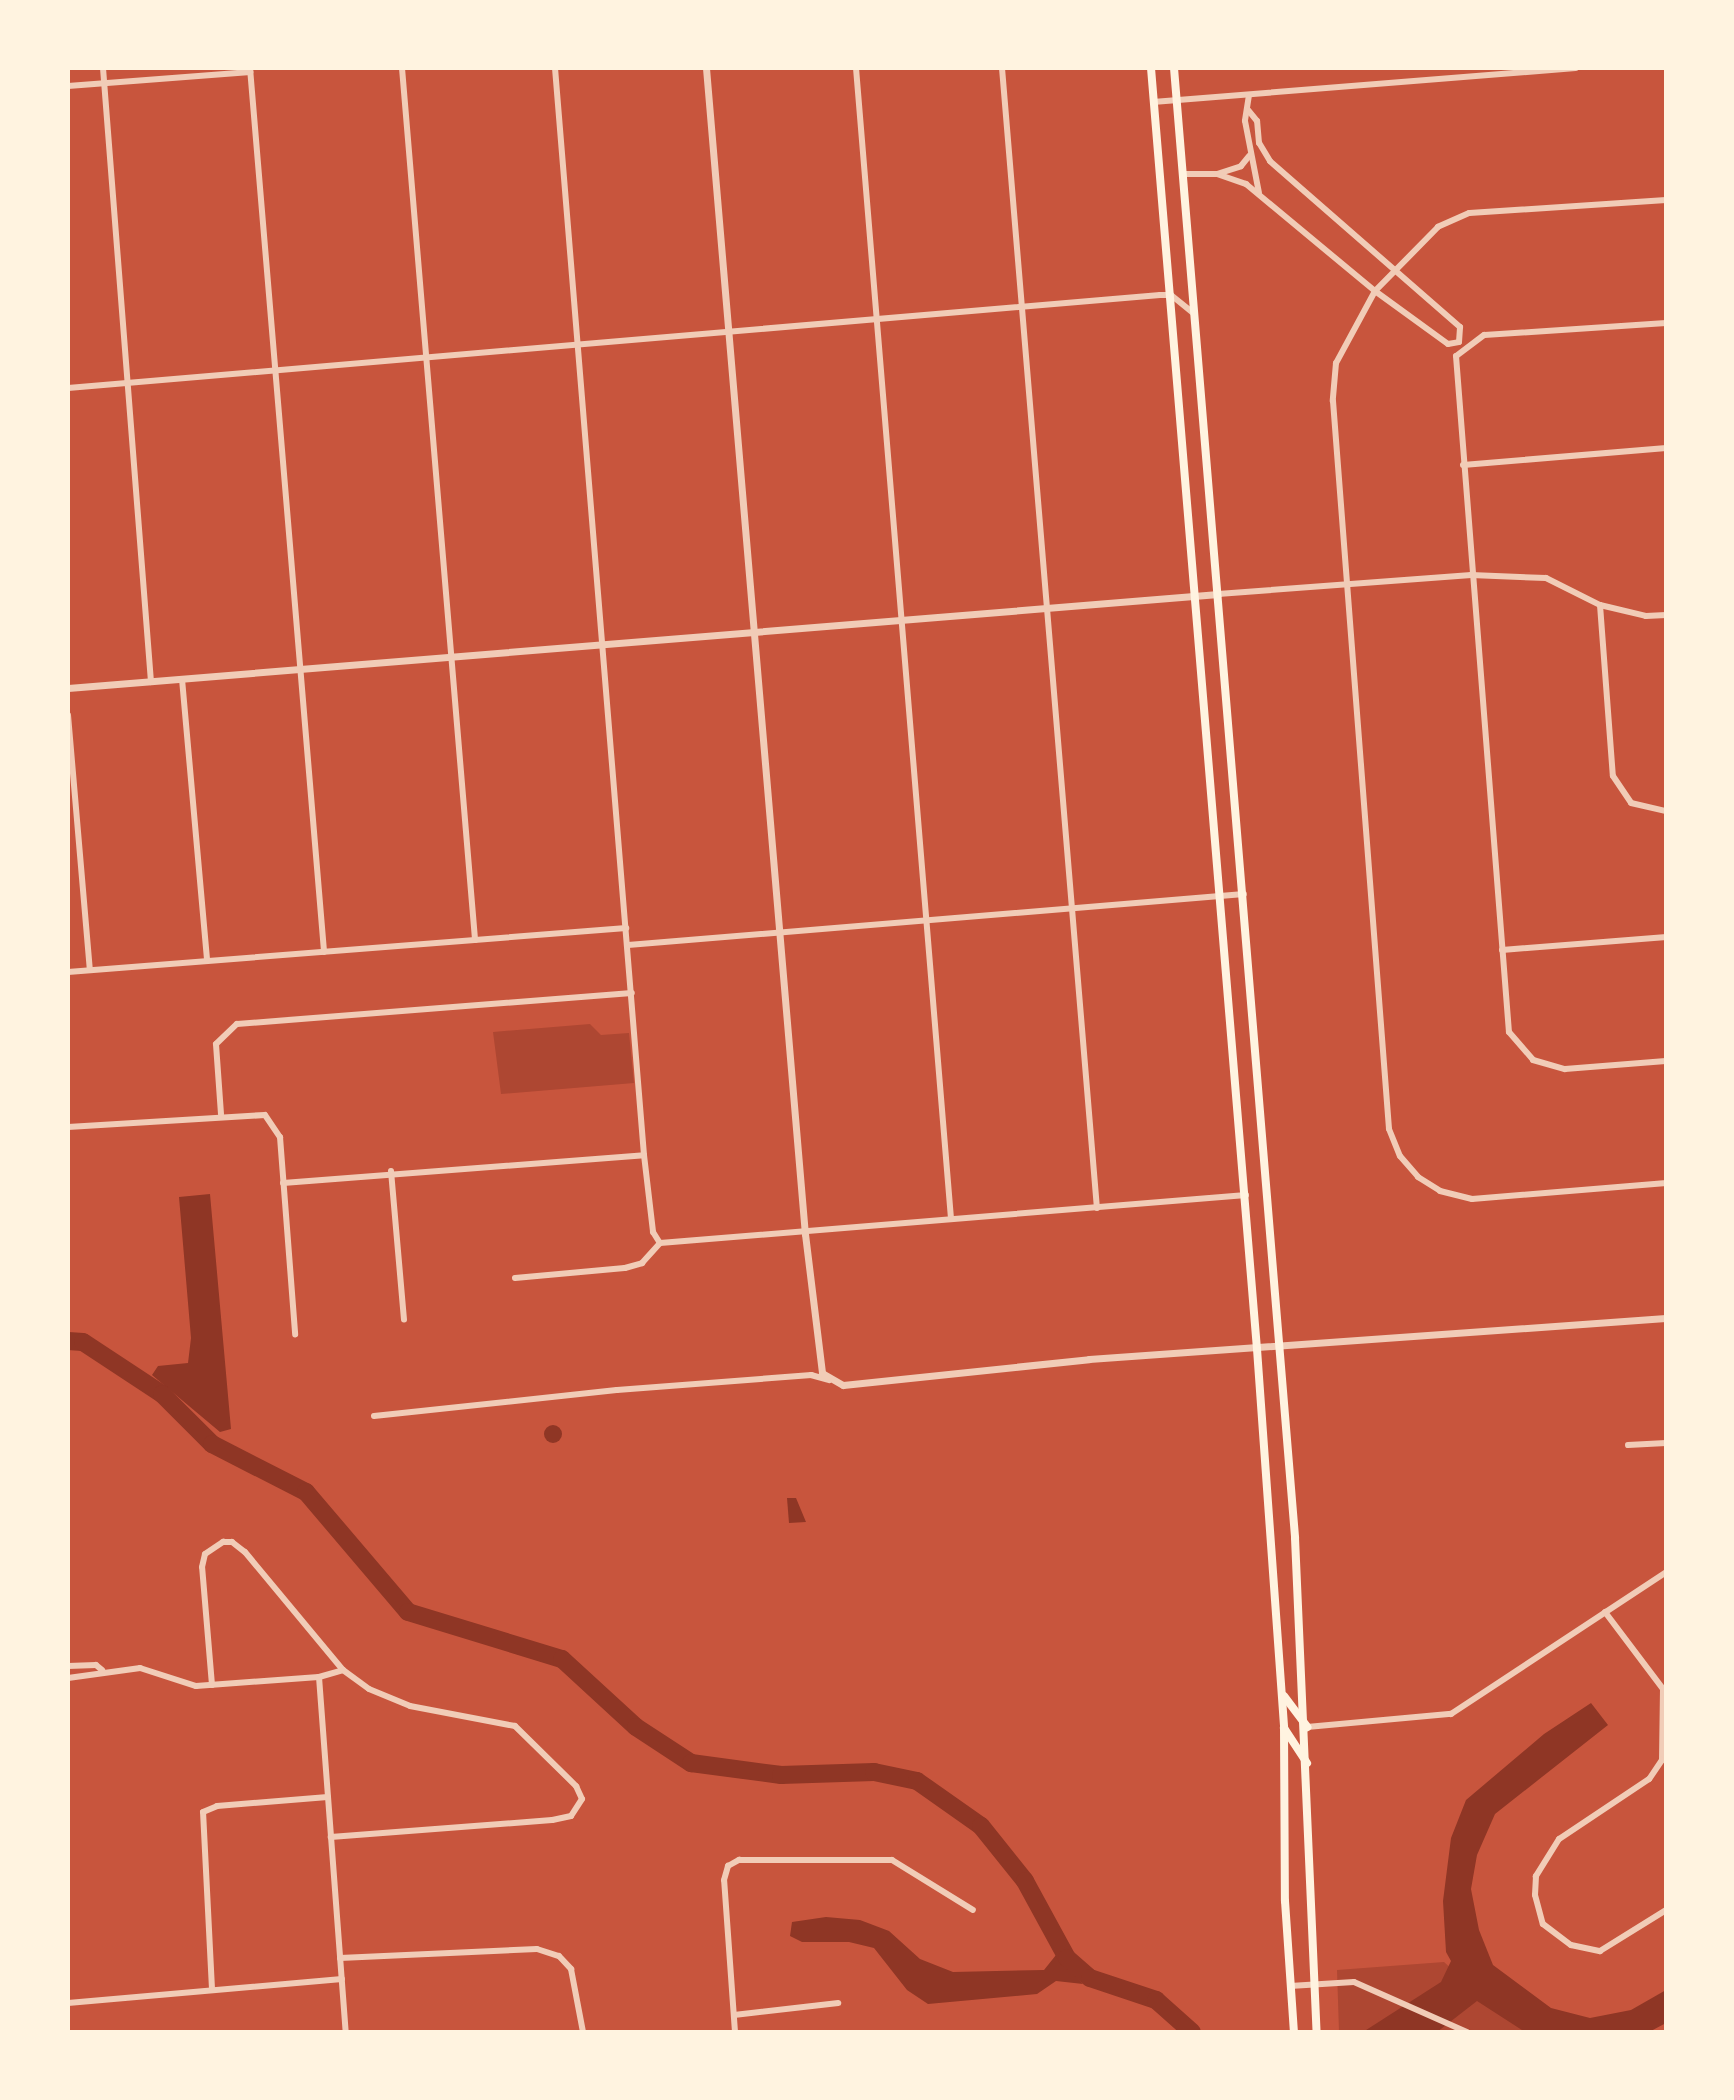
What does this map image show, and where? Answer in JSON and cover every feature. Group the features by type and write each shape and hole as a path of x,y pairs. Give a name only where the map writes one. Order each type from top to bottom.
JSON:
{"main road":[{"path":"1151,68 1246,1195 1282,1692 1294,2032"},
{"path":"1174,68 1280,1348 1307,1727 1313,1984 1317,2032"},
{"path":"1282,1692 1296,1719 1307,1727"},
{"path":"1284,1728 1307,1763"}],"street":[{"path":"103,68 151,682"},
{"path":"402,68 475,940"},
{"path":"555,68 644,1155 653,1232 660,1243"},
{"path":"706,68 805,1234 818,1365 829,1380"},
{"path":"856,68 951,1219"},
{"path":"1002,68 1024,307 1044,606 1074,906 1097,1208"},
{"path":"1153,102 1576,68"},
{"path":"68,86 250,70 324,952"},
{"path":"1249,95 1249,156 1259,193"},
{"path":"1248,110 1257,121 1259,143 1270,161 1393,273 1460,327 1462,344 1456,356 1463,465 1509,1032 1533,1060 1565,1069 1666,1061"},
{"path":"1183,174 1217,174 1241,166 1249,156"},
{"path":"1217,174 1259,193 1375,291 1448,344 1462,344 1484,335 1666,323"},
{"path":"1666,200 1469,213 1438,227 1375,291 1346,341 1333,380 1389,1129 1400,1156 1418,1177 1440,1191 1472,1199 1666,1183"},
{"path":"68,388 1171,295 1193,313"},
{"path":"1463,465 1666,448"},
{"path":"68,688 1044,606 1471,575 1546,578 1600,605 1646,616 1666,615"},
{"path":"1600,605 1613,776 1631,803 1666,811"},
{"path":"182,679 207,961"},
{"path":"68,715 90,970"},
{"path":"628,945 1244,894"},
{"path":"68,972 626,928"},
{"path":"1502,950 1666,937"},
{"path":"221,1114 216,1044 228,1028 632,993"},
{"path":"68,1127 221,1114 265,1115 280,1137 295,1334"},
{"path":"283,1183 391,1171 644,1155"},
{"path":"391,1171 404,1319"},
{"path":"515,1278 625,1268 642,1263 660,1243 805,1234 1246,1195"},
{"path":"374,1416 617,1390 811,1375 843,1385 1089,1359 1280,1348 1666,1318"},
{"path":"1628,1445 1666,1443"},
{"path":"212,1685 202,1567 214,1544 232,1542 245,1552 343,1670 369,1689 410,1706 515,1726 576,1786 579,1810 552,1820 331,1837"},
{"path":"1307,1727 1451,1714 1666,1572"},
{"path":"1605,1612 1663,1689 1662,1760 1649,1779 1559,1839 1536,1876 1543,1924 1571,1945 1600,1951 1666,1910"},
{"path":"68,1666 96,1665 102,1670 140,1668 196,1686 319,1677 343,1670"},
{"path":"68,1678 97,1676 102,1670"},
{"path":"319,1677 346,2032"},
{"path":"212,1989 203,1812 217,1806 328,1797"},
{"path":"735,2032 724,1880 728,1866 762,1858 892,1860 973,1910"},
{"path":"340,1958 515,1947 559,1956 571,1969 583,2032"},
{"path":"68,2003 342,1979"},
{"path":"1290,1986 1354,1982 1467,2032"},
{"path":"734,2015 838,2003"}],"shaded area":[{"path":"590,1024 601,1035 629,1033 634,1083 501,1094 493,1032"},
{"path":"210,1194 231,1429 220,1432 152,1375 158,1366 188,1363 191,1338 179,1197"},
{"path":"553,1425 562,1434 553,1443 544,1434"},
{"path":"787,1498 796,1498 806,1522 789,1523"},
{"path":"1591,1703 1608,1725 1495,1814 1477,1855 1471,1889 1479,1930 1493,1965 1551,2008 1590,2018 1631,2010 1666,1990 1666,2023 1649,2032 1525,2032 1477,2001 1437,2032 1363,2032 1441,1982 1451,1961 1446,1952 1443,1901 1451,1838 1466,1800 1544,1734"},
{"path":"826,1917 860,1920 889,1931 920,1959 953,1972 1044,1970 1056,1955 1083,1984 1056,1981 1037,1994 928,2004 907,1990 874,1948 849,1942 802,1942 790,1936 792,1922"},
{"path":"1444,1962 1484,1998 1541,2032 1339,2032 1337,1970"}],"waterway":[{"path":"68,1341 83,1342 162,1394 212,1444 306,1492 408,1612 562,1659 636,1727 691,1763 781,1775 874,1772 917,1781 981,1826 1025,1881 1067,1958 1090,1978 1156,2000 1192,2032"}]}
